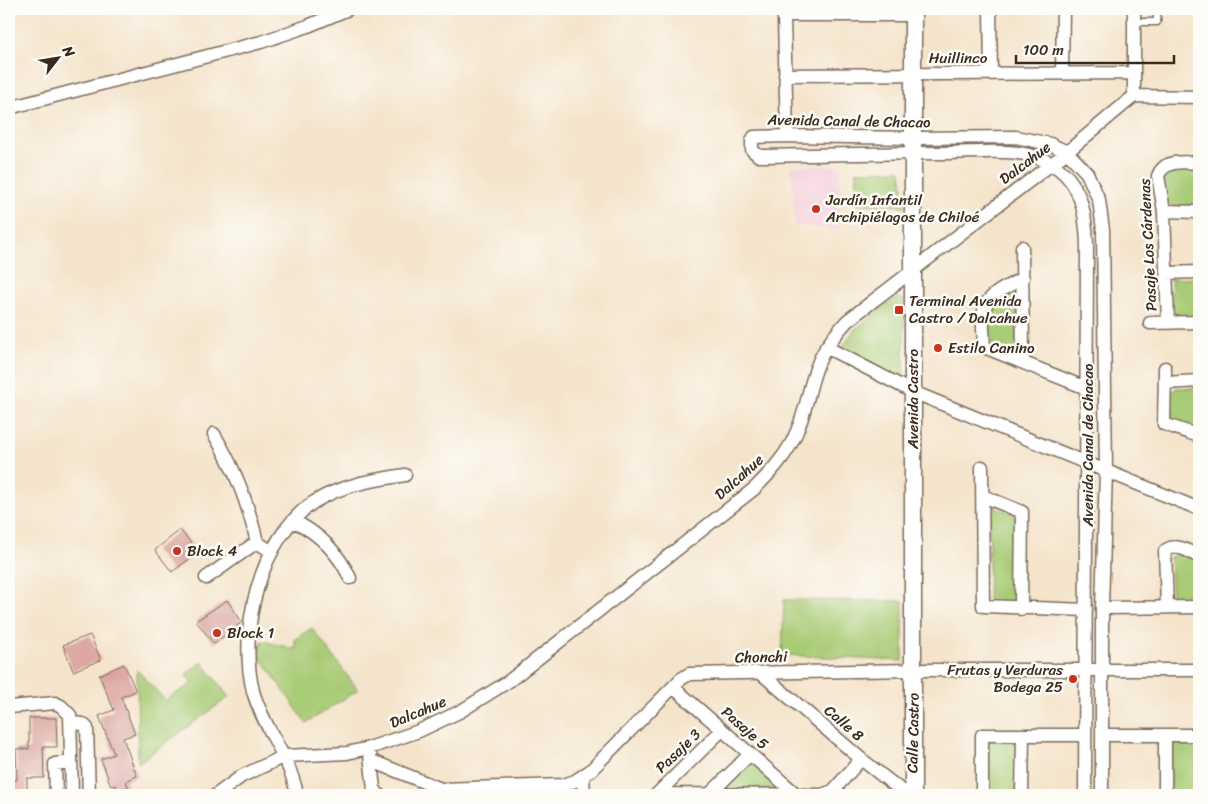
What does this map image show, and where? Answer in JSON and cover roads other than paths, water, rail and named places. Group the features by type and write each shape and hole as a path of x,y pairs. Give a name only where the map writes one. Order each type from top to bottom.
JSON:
{"street":[{"path":"9,108 261,42 308,26 348,9"},
{"path":"990,9 991,74"},
{"path":"1062,73 1063,9"},
{"path":"1134,9 1133,94 1199,97"},
{"path":"787,136 784,20 787,16 913,12"},
{"name":"Avenida Castro","path":"913,12 914,670"},
{"name":"Huillinco","path":"785,75 1132,73"},
{"name":"Dalcahue","path":"216,795 242,776 285,756 347,753 369,748 388,737 419,731 453,715 509,681 754,489 785,454 797,432 815,372 826,347 847,321 1067,152 1133,94"},
{"name":"Avenida Canal de Chacao","path":"1085,795 1086,218 1083,204 1064,173 1051,163 1040,158 1015,153 913,146 787,136 754,137 752,150 759,156 913,146 1016,137 1050,144 1067,152 1087,173 1094,185 1101,212 1106,471 1102,608 1102,795"},
{"name":"Pasaje Los Cárdenas","path":"1168,323 1164,211 1158,176 1164,167 1172,163 1199,163"},
{"path":"1164,211 1199,212"},
{"path":"1022,247 1023,362"},
{"path":"1166,273 1199,272"},
{"path":"1022,278 993,295 982,312 984,347 1086,388"},
{"path":"1150,323 1199,322"},
{"path":"826,347 913,392 1199,509"},
{"path":"1165,368 1164,424 1199,436"},
{"path":"1165,383 1199,381"},
{"path":"214,434 238,478 246,498 257,542 272,552"},
{"path":"982,467 983,606 1021,609 1086,610"},
{"path":"297,795 285,756 258,706 253,692 249,662 255,597 262,573 272,552 294,521 308,507 334,492 358,484 405,475"},
{"path":"983,496 1022,512 1021,609"},
{"path":"294,521 324,540 338,556 350,578"},
{"path":"206,578 257,542"},
{"path":"1167,607 1165,552 1172,547 1177,547 1199,557"},
{"path":"1102,608 1199,606"},
{"name":"Chonchi","path":"372,762 441,792 549,787 568,783 583,776 673,687 689,674 914,670 1199,670"},
{"name":"Calle Castro","path":"913,795 914,670"},
{"name":"Calle 8","path":"762,674 861,759 907,795"},
{"name":"Pasaje 5","path":"673,687 796,794"},
{"path":"9,707 55,703 67,710 70,715 71,724 72,795"},
{"path":"71,724 83,724 87,728 89,795"},
{"name":"Pasaje 3","path":"656,794 722,730"},
{"path":"982,795 982,734 1085,735"},
{"path":"1022,795 1023,735"},
{"path":"1102,735 1199,736"},
{"path":"1165,735 1165,795"},
{"path":"369,748 374,789 379,795"},
{"path":"710,794 750,754"},
{"path":"656,794 822,795 833,791 861,759"},
{"path":"56,795 55,764 71,762"},
{"path":"583,776 584,795"}],"lane":[{"path":"1133,22 1157,22 1157,9"}],"place":[{"name":"Jardín Infantil Archipiélagos de Chiloé","path":"816,209"},
{"name":"Terminal Avenida Castro / Dalcahue","path":"899,310"},
{"name":"Estilo Canino","path":"938,348"},
{"name":"Block 4","path":"177,551"},
{"name":"Block 1","path":"217,633"},
{"name":"Frutas y Verduras Bodega 25","path":"1073,679"}]}
